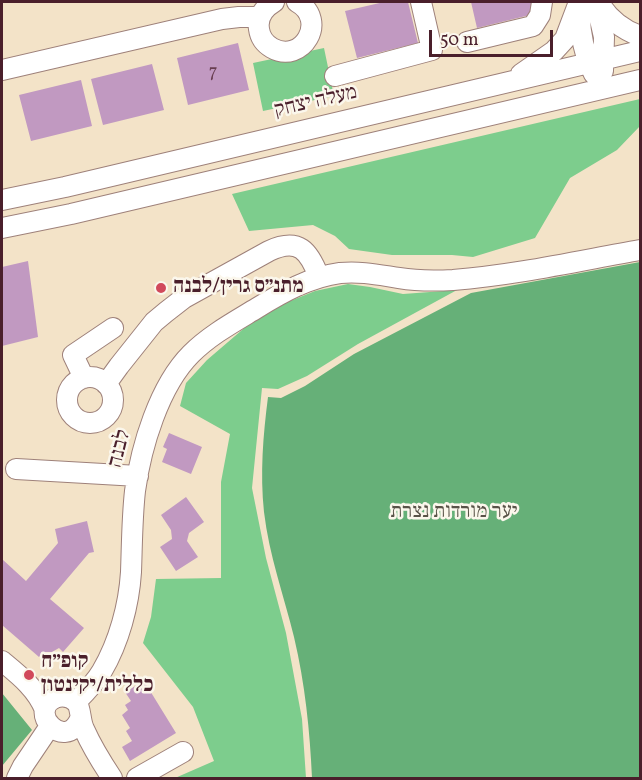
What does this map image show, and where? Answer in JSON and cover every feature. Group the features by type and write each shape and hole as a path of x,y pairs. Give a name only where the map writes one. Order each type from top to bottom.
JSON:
{"street":[{"path":"274,2 267,6 260,17 259,30 268,45 284,52 300,47 311,33 312,9 306,9 297,2"},
{"path":"335,76 432,50 421,2"},
{"path":"468,42 533,26 540,15 542,2"},
{"path":"580,2 581,33 596,61 601,89"},
{"path":"509,82 555,51 565,39 580,2"},
{"path":"596,61 604,37 597,2"},
{"path":"597,2 614,21 640,36"},
{"path":"2,70 222,19 239,16 260,17"},
{"name":"מעלה יצחק","path":"2,200 640,51"},
{"path":"2,228 71,214 640,80"},
{"path":"106,384 147,331 166,312 184,298 269,251 280,246 299,247 313,260 319,277"},
{"name":"לבנה","path":"17,778 23,766 63,714 102,672 114,649 131,574 132,517 146,441 163,393 190,356 211,337 273,298 319,277 341,273 368,273 426,281 452,280 640,250"},
{"path":"84,378 73,355 113,328"},
{"path":"84,378 96,378 106,384 112,397 110,411 99,421 92,423 77,420 68,408 68,393 71,387 84,378"},
{"path":"16,469 138,477"},
{"path":"9,667 63,714 96,754 112,778"},
{"path":"137,778 183,752"}],"green space":[{"path":"324,48 334,96 263,111 253,63"},
{"path":"640,99 640,126 617,150 570,178 535,238 473,257 392,255 349,249 335,236 313,225 249,231 232,194"},
{"name":"יער מורדות נצרת","path":"640,262 640,778 312,778 301,672 269,544 264,512 263,454 268,397 281,398 305,386 354,354 471,293"},
{"path":"348,284 403,294 457,290 358,344 307,376 278,389 262,388 252,488 266,558 286,633 302,719 306,778 175,778 214,761 193,707 143,643 151,617 156,579 221,578 221,482 230,434 180,406 186,383 207,360 263,312 315,291"},
{"path":"2,693 32,730 2,766"}],"building":[{"path":"384,2 408,2 418,43 357,58 345,11"},
{"path":"471,2 536,2 538,13 477,28"},
{"path":"238,43 249,90 188,105 177,58"},
{"path":"152,64 164,110 103,125 91,79"},
{"path":"81,80 92,126 31,141 19,95"},
{"path":"28,261 38,337 2,346 2,267"},
{"path":"169,433 202,447 191,474 162,462 167,449 163,447"},
{"path":"186,497 204,522 189,533 187,541 198,557 176,571 160,547 172,539 171,530 161,515"},
{"path":"87,521 94,552 89,553 50,599 84,628 63,652 59,648 52,652 44,652 39,657 2,625 2,559 26,581 58,543 55,529"},
{"path":"144,681 176,733 130,761 122,747 132,741 126,731 130,728 122,715 128,710 125,705 131,701 125,692"}],"place":[{"name":"מתנ״ס גרין/לבנה","path":"161,288"},
{"name":"קופ״ח כללית/יקינטון","path":"29,675"}]}
